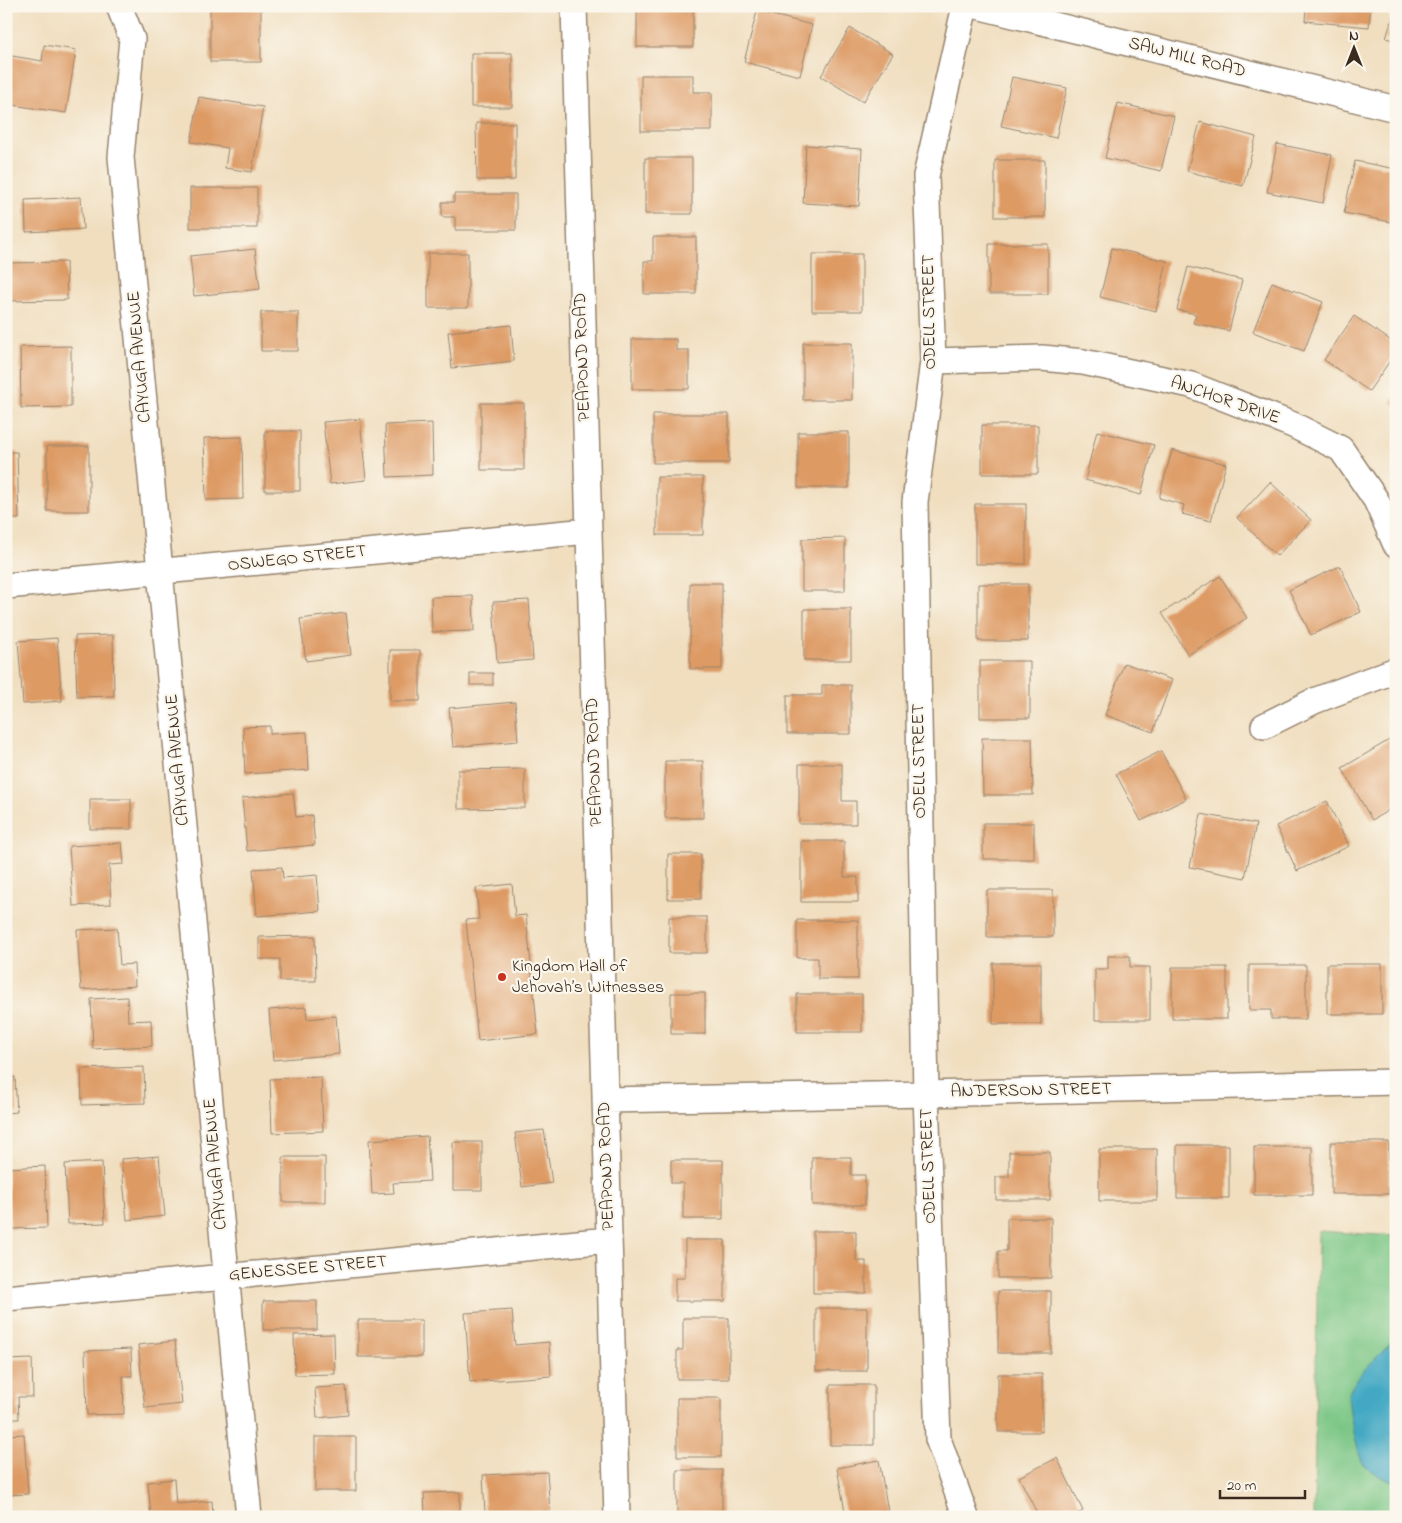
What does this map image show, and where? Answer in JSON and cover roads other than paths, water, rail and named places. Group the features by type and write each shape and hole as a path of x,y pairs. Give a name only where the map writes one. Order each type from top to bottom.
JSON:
{"street":[{"name":"CAYUGA AVENUE","path":"120,6 132,40 121,157 250,1517"},
{"name":"PEAPOND ROAD","path":"574,6 617,1517"},
{"name":"ODELL STREET","path":"965,6 926,176 934,361 914,502 926,1094 938,1439 966,1517"},
{"name":"SAW MILL ROAD","path":"978,6 1396,109"},
{"name":"ANCHOR DRIVE","path":"934,361 1042,358 1083,362 1191,385 1293,425 1340,450 1376,500 1396,545"},
{"name":"OSWEGO STREET","path":"6,586 588,531"},
{"path":"1264,726 1314,701 1396,670"},
{"name":"ANDERSON STREET","path":"605,1100 1396,1082"},
{"name":"GENESSEE STREET","path":"6,1298 609,1240"}],"water":[{"path":"1396,1338 1396,1482 1378,1476 1363,1463 1351,1417 1349,1393 1358,1377"}],"place":[{"name":"Kingdom Hall of Jehovah’s Witnesses","path":"502,977"}]}
